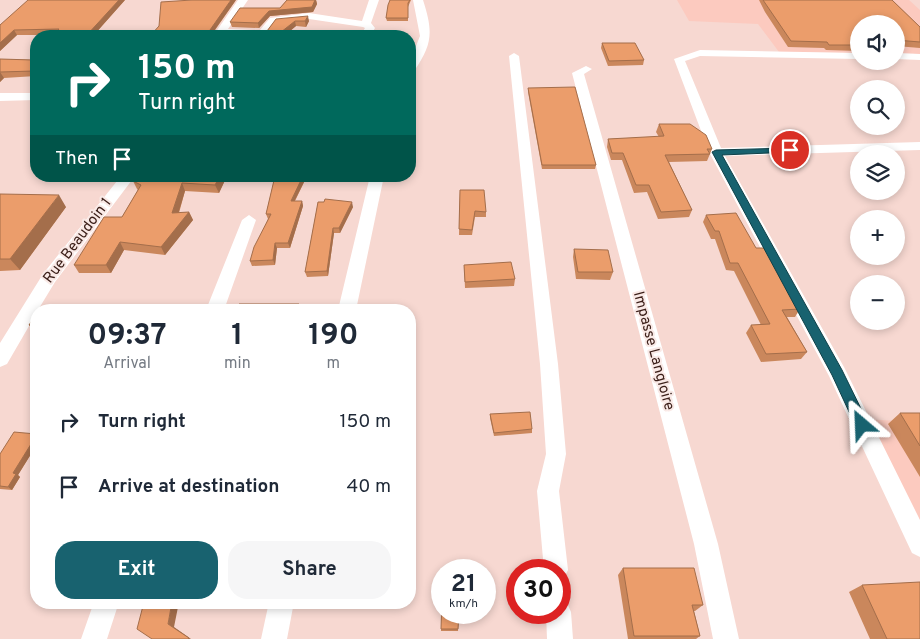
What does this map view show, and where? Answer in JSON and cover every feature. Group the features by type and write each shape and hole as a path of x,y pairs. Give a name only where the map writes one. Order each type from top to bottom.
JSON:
{"street":[{"path":"222,30 243,0"},
{"path":"366,24 374,0"},
{"path":"416,60 421,53 427,30 418,0"},
{"path":"266,30 273,20 309,16 366,24 370,28 369,30"},
{"path":"850,56 700,53 679,59 716,152 837,373 920,546"},
{"path":"514,56 549,364 556,454 548,490 555,559"},
{"path":"905,56 920,57"},
{"name":"Impasse Langloire","path":"586,69 578,73 706,544 726,639"},
{"path":"0,97 30,97"},
{"path":"716,152 920,146"},
{"name":"Rue Beaudoin 1","path":"33,304 49,278 123,182"},
{"path":"348,304 376,182"},
{"path":"218,304 249,220"},
{"name":"Rue Beaudoin 1","path":"0,359 30,309"},
{"path":"94,639 105,609"},
{"path":"274,639 280,609"},
{"path":"559,624 560,639"}],"shaded area":[{"path":"677,0 909,0 920,10 920,54 905,53 905,15 850,15 850,53 779,52 758,24 689,21"},
{"path":"861,419 920,422 920,532"}],"building":[{"path":"28,0 119,0 92,30 14,30 0,43 0,25"},
{"path":"231,0 210,30 155,30 159,26 161,2"},
{"path":"287,0 315,0 312,7 269,11 258,23 230,22 240,8 280,8"},
{"path":"390,0 410,0 408,3 408,18 386,18"},
{"path":"763,0 892,0 920,27 920,42 905,41 905,15 850,15 850,45 791,41"},
{"path":"308,16 305,21 295,21 284,30 268,30 276,19"},
{"path":"602,43 635,43 644,60 609,61"},
{"path":"0,59 30,60 30,71 0,72"},
{"path":"575,87 596,165 542,165 528,88"},
{"path":"659,124 690,124 706,135 712,149 707,149 710,154 665,155 692,210 661,212 649,185 636,185 623,153 612,153 608,139 664,136"},
{"path":"135,182 217,182 215,185 182,183 172,213 189,212 161,247 120,242 106,265 74,265 104,217 122,217 141,185"},
{"path":"274,182 300,182 291,201 302,201 288,243 275,243 273,260 250,261 254,247 271,214 266,214"},
{"path":"460,190 484,190 486,212 475,211 472,230 459,229"},
{"path":"0,194 59,195 10,259 0,259"},
{"path":"325,199 352,202 339,228 333,228 327,271 305,272 318,202 324,202"},
{"path":"736,213 756,248 767,248 783,283 786,283 800,309 782,310 807,352 766,354 751,325 770,324 738,263 730,263 719,231 715,231 706,215"},
{"path":"574,249 608,250 613,272 578,272"},
{"path":"511,262 515,279 465,282 464,265"},
{"path":"530,412 532,429 494,433 490,414"},
{"path":"900,413 920,413 920,446"},
{"path":"14,432 30,433 30,446 13,473 16,474 8,487 0,486 0,454"},
{"path":"623,568 694,568 703,605 692,605 700,636 634,636"},
{"path":"920,582 920,639 887,639 862,585"},
{"path":"142,609 171,609 168,624 189,638 152,639 137,629"},
{"path":"441,624 458,624 458,629 441,629"}],"route":[{"path":"790,150 716,152 837,373 862,425"}]}
